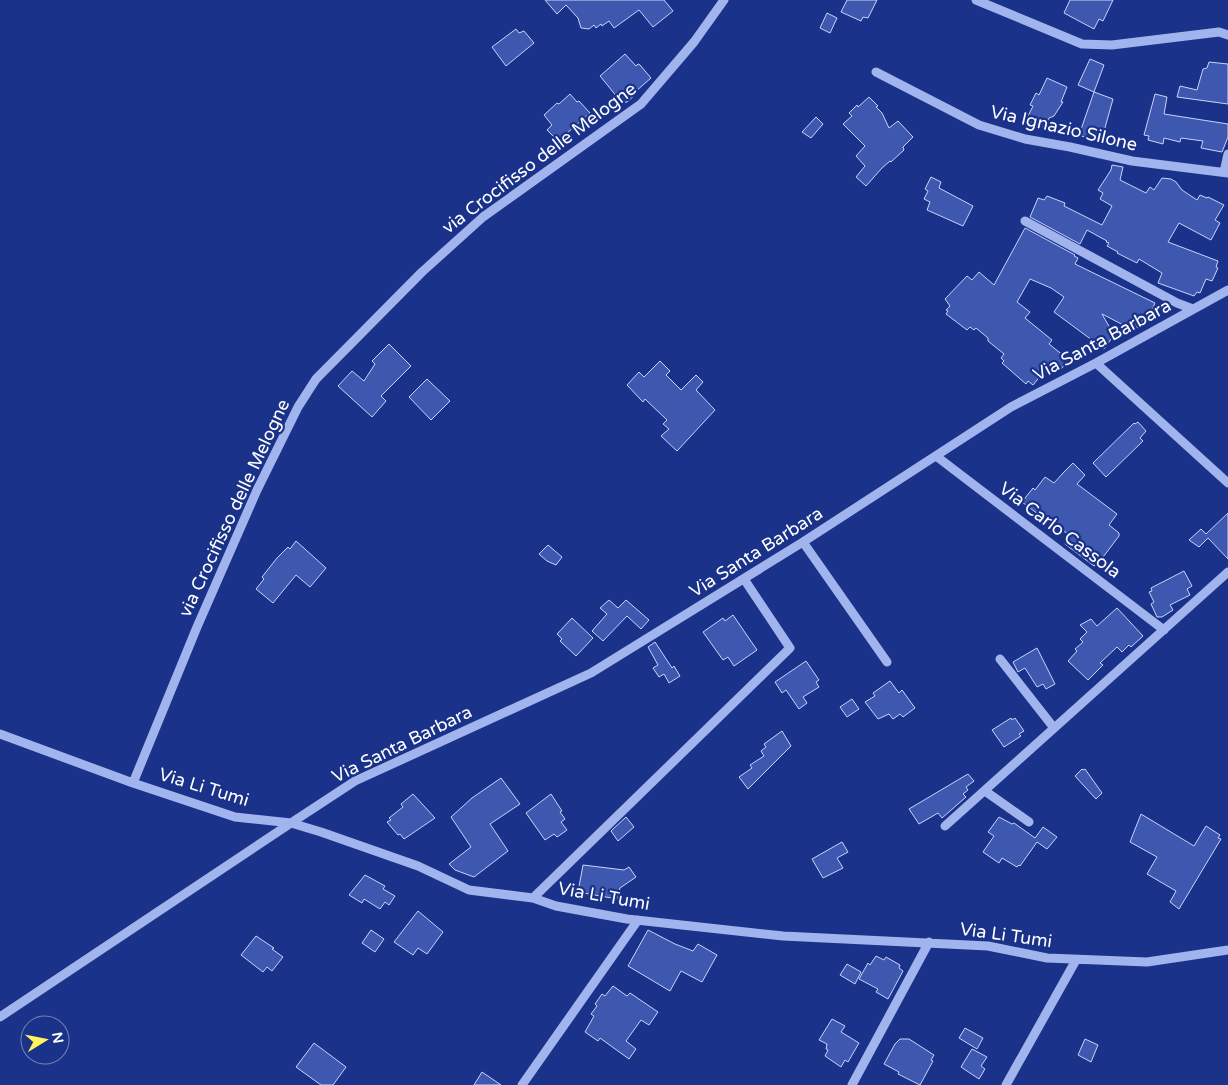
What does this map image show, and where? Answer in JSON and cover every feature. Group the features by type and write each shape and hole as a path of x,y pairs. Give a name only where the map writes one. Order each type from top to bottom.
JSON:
{"street":[{"name":"via Crocifisso delle Melogne","path":"133,783 197,627 257,490 298,407 316,379 422,272 483,217 641,104 694,42 724,0"},
{"path":"976,0 1082,44 1112,45 1219,32 1228,35"},
{"name":"Via Ignazio Silone","path":"876,72 979,125 1025,139 1132,161 1226,173"},
{"path":"1226,173 1228,154"},
{"path":"1025,221 1176,303 1192,309"},
{"name":"Via Santa Barbara","path":"0,1017 355,781 591,674 803,542 1011,407 1096,363 1228,290"},
{"path":"1096,363 1228,483"},
{"name":"Via Carlo Cassola","path":"936,456 1164,630"},
{"path":"803,542 887,662"},
{"path":"945,826 1228,572"},
{"path":"533,898 790,648 744,579"},
{"path":"1000,659 1054,728"},
{"name":"Via Li Tumi","path":"0,734 133,783 235,817 291,823 418,866 469,890 533,898 556,906 638,920 783,936 988,946 1047,958 1076,960 1148,962 1228,950"},
{"path":"985,791 1029,822"},
{"path":"522,1085 638,920"},
{"path":"852,1085 929,942"},
{"path":"1006,1085 1076,960"}],"building":[{"path":"545,0 664,0 673,11 653,27 639,10 614,28 609,21 602,26 601,24 596,28 594,25 589,29 581,28 578,18 566,5 557,14"},
{"path":"847,0 877,0 868,18 863,17 861,21 841,12"},
{"path":"1070,0 1113,0 1103,21 1099,19 1094,29 1064,13"},
{"path":"827,13 837,18 830,33 820,28"},
{"path":"516,29 519,33 524,31 534,43 506,66 492,47"},
{"path":"625,54 636,66 640,65 651,78 627,102 622,103 600,76"},
{"path":"1090,59 1104,65 1094,92 1078,85"},
{"path":"1209,62 1228,64 1228,104 1177,97 1180,86 1197,90 1203,69 1207,68"},
{"path":"1047,78 1067,87 1061,102 1063,102 1054,116 1049,118 1044,128 1037,124 1036,127 1025,122 1033,106 1030,105 1036,93 1039,95"},
{"path":"1094,92 1113,99 1103,135 1092,131 1090,139 1079,135"},
{"path":"570,94 590,113 558,141 547,130 552,125 544,115"},
{"path":"1155,94 1167,97 1164,114 1228,124 1228,137 1222,152 1201,148 1203,141 1181,138 1180,142 1164,138 1163,144 1148,140 1149,136 1144,135"},
{"path":"869,97 878,106 876,107 882,113 889,128 898,121 913,137 903,147 904,150 882,168 866,186 856,177 865,166 856,156 865,146 843,124 852,116 849,113"},
{"path":"816,117 823,124 811,138 802,132"},
{"path":"1112,165 1123,167 1120,180 1146,193 1150,187 1154,190 1162,178 1171,179 1182,190 1197,200 1200,195 1224,205 1215,220 1220,223 1211,240 1179,223 1168,242 1218,261 1216,267 1218,268 1212,281 1206,279 1200,293 1197,292 1194,296 1158,283 1162,273 1139,259 1137,263 1117,253 1107,246 1109,243 1107,241 1087,230 1080,244 1030,217 1038,198 1044,200 1047,196 1065,203 1064,206 1102,225 1112,206 1100,199 1103,193 1098,190 1111,170"},
{"path":"931,177 941,182 939,188 973,206 963,226 927,210 930,202 924,199 928,191 925,189"},
{"path":"1025,228 1075,255 1078,258 1075,264 1155,303 1147,320 1144,318 1138,328 1135,326 1133,330 1102,314 1114,335 1104,349 1054,312 1064,297 1051,288 1030,279 1017,302 1030,312 1025,318 1052,340 1049,344 1069,360 1061,369 1058,366 1054,373 1047,368 1033,385 1028,381 1026,384 1002,363 1004,361 1001,358 1004,354 976,328 974,330 970,327 967,330 946,314 948,311 946,310 950,306 945,299 967,276 972,280 979,272 994,285"},
{"path":"389,344 411,366 381,396 386,401 372,417 338,386 352,371 364,381 375,364 372,361"},
{"path":"660,361 670,371 666,375 681,390 696,375 703,382 696,390 715,410 677,451 661,436 669,429 663,424 667,420 645,399 643,402 627,385 639,372 644,377"},
{"path":"427,379 450,401 431,420 409,397"},
{"path":"1138,422 1146,431 1140,438 1143,441 1106,477 1093,463 1134,423"},
{"path":"1073,463 1085,475 1077,484 1117,514 1109,525 1119,533 1119,536 1097,565 1094,566 1065,544 1070,536 1044,515 1042,517 1022,502 1045,477 1054,483"},
{"path":"1228,513 1228,559 1208,538 1199,547 1189,540 1201,529 1206,534"},
{"path":"296,541 326,568 310,587 296,575 273,603 256,589 264,579 262,577 277,558 288,547 290,549"},
{"path":"548,545 562,557 556,565 547,561 539,554"},
{"path":"1184,571 1192,586 1187,589 1190,595 1170,605 1173,610 1162,617 1157,617 1151,604 1154,602 1149,592 1152,591 1151,588"},
{"path":"609,600 618,608 626,600 649,620 641,629 627,616 603,641 592,631 607,614 600,608"},
{"path":"1117,608 1143,636 1122,652 1117,647 1100,663 1103,665 1088,680 1068,661 1077,651 1075,649 1083,642 1080,639 1087,632 1080,625 1091,619 1097,626"},
{"path":"733,615 757,650 734,666 728,657 723,660 703,632 723,618 725,621"},
{"path":"572,618 593,638 576,656 560,641 562,639 557,634"},
{"path":"655,642 672,668 674,666 680,676 669,683 664,674 659,677 653,668 658,665 648,647"},
{"path":"1037,648 1055,684 1046,689 1043,684 1037,687 1025,668 1018,672 1013,662"},
{"path":"806,661 819,680 816,682 819,687 803,697 807,703 799,709 786,690 782,693 775,682"},
{"path":"890,681 899,693 902,690 915,708 903,717 900,714 893,719 889,714 878,719 865,702 875,696 873,693"},
{"path":"852,699 859,709 847,717 840,707"},
{"path":"1011,718 1012,720 1015,718 1024,731 1019,734 1021,736 1004,747 992,730"},
{"path":"782,731 791,746 748,789 739,777 752,768 750,765 764,756 761,751 766,747 764,744"},
{"path":"1082,769 1085,769 1102,793 1096,799 1075,776"},
{"path":"968,774 974,781 966,787 968,790 963,794 966,797 942,818 938,813 919,824 909,809"},
{"path":"501,778 520,804 490,824 508,851 474,877 455,870 449,864 471,847 451,817 472,798"},
{"path":"413,794 435,818 404,839 387,822 391,820 389,818 403,807 401,804"},
{"path":"551,794 562,811 560,812 565,819 561,822 567,830 557,837 554,834 545,840 526,813"},
{"path":"1141,814 1194,846 1206,826 1220,835 1218,838 1221,839 1179,909 1170,902 1176,891 1147,874 1157,857 1130,842"},
{"path":"626,817 634,827 618,841 611,831"},
{"path":"999,817 1012,824 1014,823 1035,838 1043,827 1057,837 1047,849 1037,842 1020,866 1017,867 1002,858 999,863 983,852 994,836 988,832"},
{"path":"842,842 848,852 837,858 843,868 823,878 812,859"},
{"path":"583,865 624,870 629,867 636,877 620,888 617,899 578,892"},
{"path":"365,875 385,886 383,889 395,896 389,905 385,902 380,909 364,899 362,903 349,895"},
{"path":"418,911 443,932 427,954 418,948 413,955 394,942"},
{"path":"371,930 384,939 375,952 362,943"},
{"path":"648,930 693,951 698,944 717,955 702,982 681,971 670,991 628,966"},
{"path":"256,936 274,948 272,949 283,957 272,971 267,967 263,972 241,955"},
{"path":"876,956 884,960 886,957 900,965 899,968 903,971 888,999 876,992 878,989 859,979 868,963 870,965"},
{"path":"847,964 861,972 855,984 840,975"},
{"path":"613,986 627,996 630,993 658,1012 649,1025 641,1020 626,1041 636,1049 629,1059 600,1038 598,1041 585,1032 594,1016 591,1014 597,1006 595,1004 602,994 605,996"},
{"path":"832,1019 845,1026 841,1032 859,1043 848,1062 845,1060 841,1067 825,1056 828,1050 826,1049 827,1044 819,1040"},
{"path":"965,1028 983,1038 977,1049 959,1038"},
{"path":"900,1039 909,1039 934,1055 931,1060 933,1061 920,1085 898,1074 899,1072 884,1064 895,1044"},
{"path":"1085,1039 1098,1045 1091,1062 1078,1055"},
{"path":"314,1043 346,1067 333,1085 321,1085 296,1067"},
{"path":"972,1049 987,1057 981,1066 985,1069 979,1079 961,1067"},
{"path":"482,1072 501,1085 474,1085"}]}
